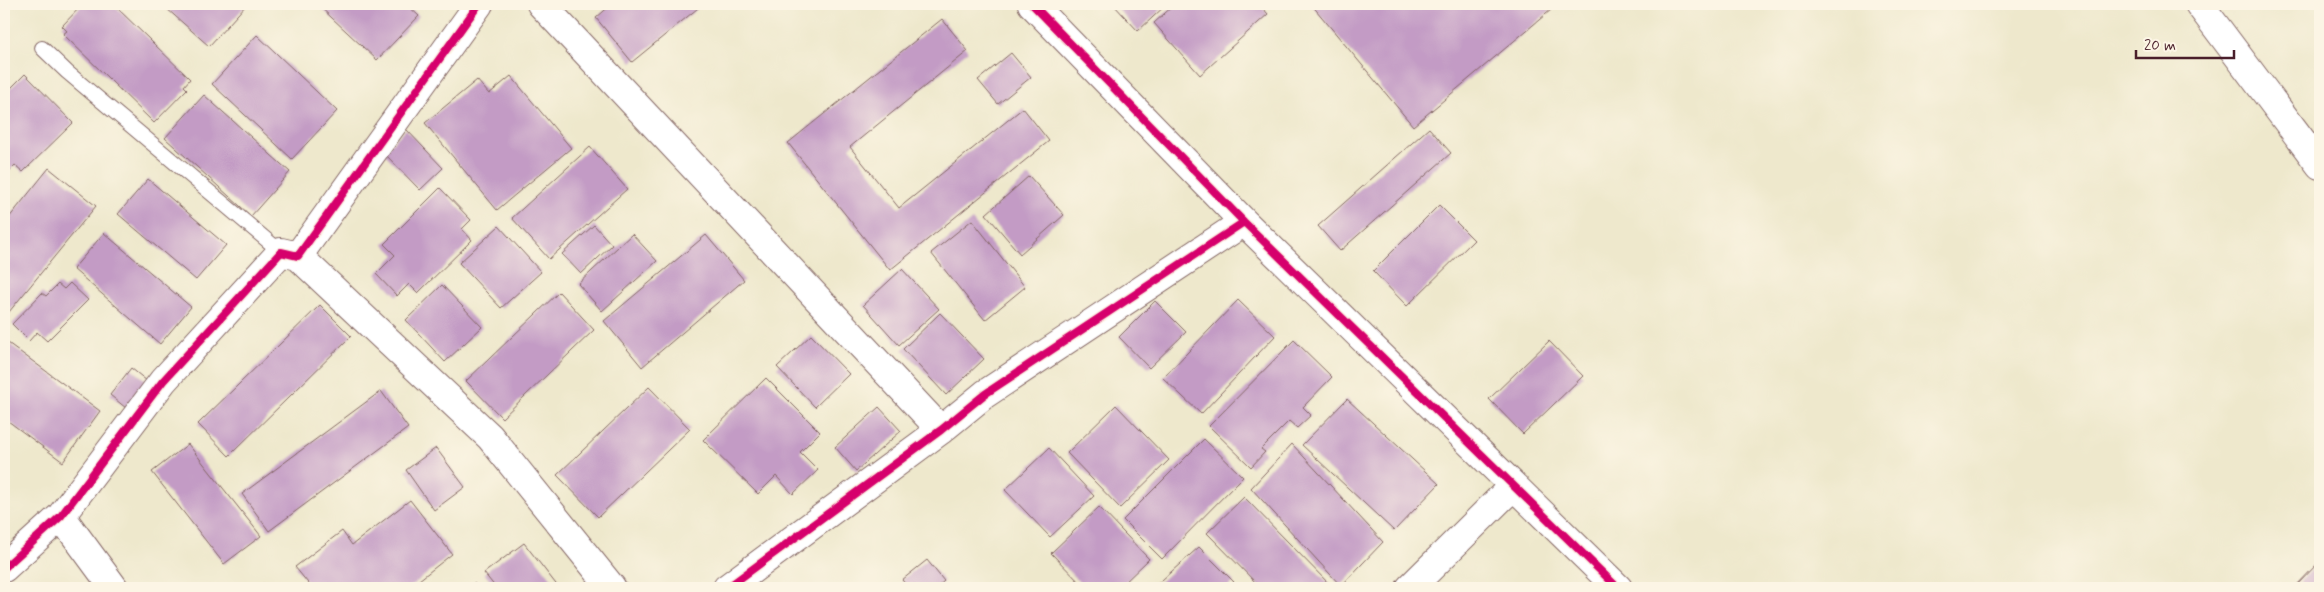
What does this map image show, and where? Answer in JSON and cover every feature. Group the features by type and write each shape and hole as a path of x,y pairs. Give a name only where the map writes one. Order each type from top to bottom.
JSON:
{"street":[{"path":"4,568 61,516 163,381 289,254 479,4"},
{"path":"541,4 941,430"},
{"path":"1032,4 1244,222 1512,487 1618,588"},
{"path":"2199,4 2320,165"},
{"path":"742,584 985,394 1244,222"},
{"path":"289,254 490,437 612,588"},
{"path":"1410,588 1512,487"},
{"path":"61,516 114,588"}],"lane":[{"path":"42,48 67,72 289,254"}],"building":[{"path":"83,4 113,4 190,79 184,86 187,89 154,123 63,34 67,31 62,26"},
{"path":"170,4 247,4 209,46 166,8"},
{"path":"317,4 406,4 419,16 377,60"},
{"path":"612,4 703,4 632,62 596,18"},
{"path":"1113,4 1167,4 1138,31"},
{"path":"1175,4 1259,4 1268,14 1200,75 1154,23"},
{"path":"1311,4 1558,4 1413,126"},
{"path":"942,19 968,51 850,147 899,208 1023,108 1049,141 890,270 788,143"},
{"path":"257,35 337,111 292,159 212,84"},
{"path":"1011,53 1031,77 998,104 978,80"},
{"path":"25,74 73,123 23,172 15,165 4,176 4,95"},
{"path":"511,76 571,148 497,210 425,123 477,80 489,94"},
{"path":"204,95 290,172 251,216 165,138"},
{"path":"1429,128 1451,153 1340,251 1318,226"},
{"path":"406,129 443,168 420,190 383,152"},
{"path":"590,147 627,189 549,259 512,218"},
{"path":"49,168 96,206 4,318 4,224"},
{"path":"1029,176 1064,215 1020,254 986,214"},
{"path":"148,179 226,245 196,280 118,214"},
{"path":"440,188 471,220 462,229 472,240 418,293 409,284 397,296 376,274 395,255 384,244"},
{"path":"1439,205 1474,240 1407,306 1373,271"},
{"path":"972,220 1025,287 985,320 931,253"},
{"path":"594,225 612,245 581,274 562,254"},
{"path":"499,226 541,272 501,308 459,263"},
{"path":"104,233 191,307 160,344 73,269"},
{"path":"632,234 657,261 602,311 578,284"},
{"path":"706,235 744,280 642,367 604,321"},
{"path":"902,269 939,309 899,345 863,305"},
{"path":"70,283 88,300 47,341 37,332 29,341 12,324 42,293 46,296 58,284 64,289"},
{"path":"442,285 482,327 445,362 406,320"},
{"path":"559,292 594,330 502,418 466,381"},
{"path":"1238,300 1275,336 1201,414 1163,378"},
{"path":"1155,301 1186,332 1149,368 1119,337"},
{"path":"320,305 351,336 229,456 198,424"},
{"path":"940,313 984,359 946,395 903,349"},
{"path":"811,335 849,374 815,407 777,367"},
{"path":"4,340 100,411 63,462 4,418"},
{"path":"1294,340 1332,377 1303,407 1311,415 1297,428 1289,421 1261,449 1265,452 1251,467 1209,426"},
{"path":"1549,341 1583,376 1523,434 1489,399"},
{"path":"131,368 147,381 126,408 110,395"},
{"path":"766,378 820,432 800,452 818,470 793,494 776,476 758,494 703,440"},
{"path":"649,387 690,429 598,517 557,475"},
{"path":"381,391 408,428 269,531 242,494"},
{"path":"1347,399 1439,484 1394,531 1302,445"},
{"path":"1116,405 1169,460 1120,508 1067,453"},
{"path":"879,407 901,431 856,471 835,447"},
{"path":"1204,439 1243,477 1162,559 1123,520"},
{"path":"188,444 261,536 224,564 152,472"},
{"path":"1292,444 1383,542 1341,586 1251,488"},
{"path":"436,448 465,487 434,510 406,470"},
{"path":"1049,448 1094,496 1050,537 1005,490"},
{"path":"1244,497 1333,588 1261,588 1207,533"},
{"path":"410,500 452,554 409,588 312,588 295,567 342,531 352,545"},
{"path":"1099,507 1149,559 1119,588 1085,588 1051,553"},
{"path":"524,543 559,588 496,588 484,573"},
{"path":"1199,547 1234,582 1227,588 1153,588"},
{"path":"927,560 944,581 936,588 909,588 902,580"},
{"path":"2320,561 2320,588 2294,588"},
{"path":"264,583 269,588 258,588"},
{"path":"474,583 479,588 467,588"}],"cycle path":[{"path":"4,568 61,516 163,381 281,252 298,256 479,4"},
{"path":"1032,4 1244,222 1618,588"},
{"path":"727,588 941,430 985,394 1244,222"}]}
